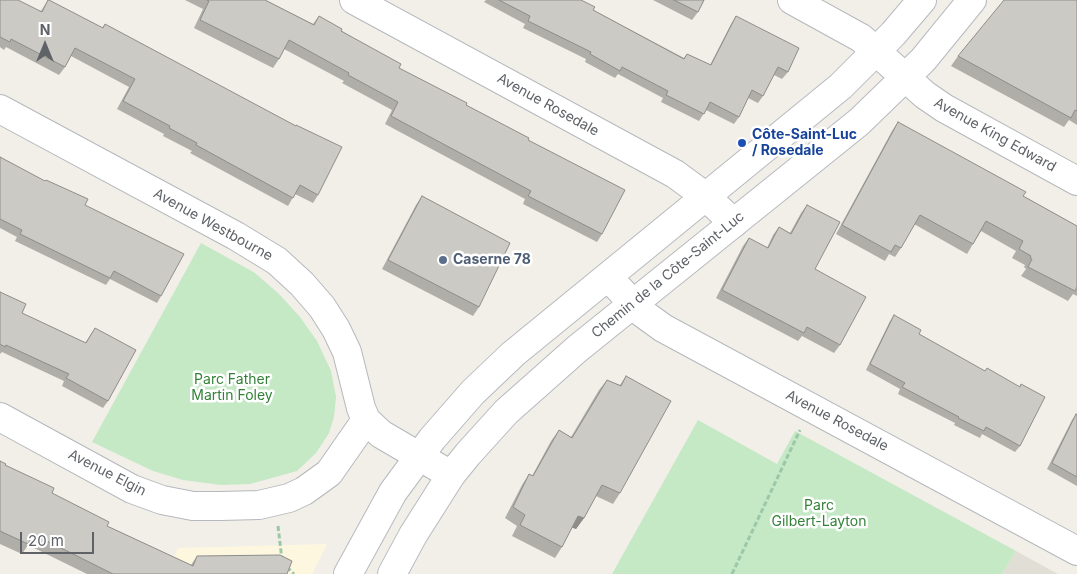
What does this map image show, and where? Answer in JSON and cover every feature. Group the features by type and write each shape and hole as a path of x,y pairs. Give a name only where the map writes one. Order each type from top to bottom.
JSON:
{"street":[{"name":"Avenue Rosedale","path":"354,0 675,174 705,196 734,223"},
{"name":"Avenue King Edward","path":"792,0 849,30 877,51 924,95 944,108 1077,181"},
{"path":"348,574 393,492 419,455 454,412 492,372 705,196 842,86 877,51 922,0"},
{"name":"Chemin de la Côte-Saint-Luc","path":"392,574 417,527 451,475 506,412 555,368 837,140 905,78 939,42 972,0"},
{"name":"Avenue Westbourne","path":"0,109 236,236 277,261 322,306 336,329 347,352 361,408 366,420"},
{"name":"Avenue Rosedale","path":"608,277 645,316 663,328 1077,552"},
{"name":"Avenue Elgin","path":"0,417 132,489 162,500 193,506 259,505 282,500 304,491 328,473 366,420"},
{"path":"366,420 381,434 451,475"}],"path":[{"path":"732,574 800,430"},
{"path":"277,520 283,562 294,574"}],"shaded area":[{"path":"327,544 312,574 166,574 178,548"},
{"path":"1016,551 1058,574 1002,574"}],"green space":[{"name":"Parc Father Martin Foley","path":"201,243 255,273 279,294 300,317 317,341 331,371 336,397 334,417 329,433 316,453 297,471 250,484 221,485 183,480 153,471 92,442"},
{"name":"Parc Gilbert-Layton","path":"698,420 777,464 795,431 1016,551 1002,574 612,574"}],"building":[{"path":"0,0 18,0 42,12 49,0 103,28 105,24 296,126 342,147 318,195 300,185 293,198 196,145 197,143 169,128 170,126 123,101 135,79 75,48 65,67 11,39 10,42 0,37"},
{"path":"207,0 265,0 314,25 319,16 342,29 341,31 401,64 399,68 467,103 466,105 529,138 528,140 625,190 602,234 528,196 531,191 391,116 398,102 289,40 279,59 200,20 209,1"},
{"path":"499,0 581,0 595,7 593,10 684,59 687,54 711,65 736,16 799,48 788,72 778,67 763,96 752,90 739,117 710,102 704,114 666,95 668,91 622,67 620,71 590,54 591,52 528,21 530,16"},
{"path":"674,0 704,0 698,12"},
{"path":"1004,0 1077,0 1077,111 1075,110 1071,118 958,56"},
{"path":"898,122 1026,192 1023,196 1077,226 1077,287 1075,291 1028,267 1032,259 1030,258 1031,256 1019,249 1023,241 986,221 973,244 920,215 901,248 895,245 891,252 842,225"},
{"path":"0,157 45,181 88,199 85,205 184,254 161,296 114,271 110,278 20,234 22,230 0,219"},
{"name":"Caserne 78","path":"422,196 510,243 479,307 388,260"},
{"path":"807,205 840,222 815,269 866,297 840,345 807,327 804,333 722,290 749,238 768,248 779,227 791,234"},
{"path":"0,292 26,304 22,313 86,343 95,328 136,350 108,401 66,378 69,374 0,344"},
{"path":"894,315 921,330 919,334 985,371 987,368 1020,387 1021,384 1045,397 1020,446 986,427 984,431 958,418 902,387 905,383 870,364"},
{"path":"626,376 671,401 620,493 602,485 584,518 578,516 562,547 520,525 525,515 513,507 529,474 533,476 559,430 572,438 607,380 621,386"},
{"path":"1077,415 1077,477 1052,463"},
{"path":"0,461 54,488 52,493 109,522 107,526 193,566 197,556 280,555 292,561 287,574 113,574 33,534 28,544 0,531"}],"place":[{"name":"Côte-Saint-Luc / Rosedale","path":"742,143"},
{"name":"Caserne 78","path":"443,260"}]}
